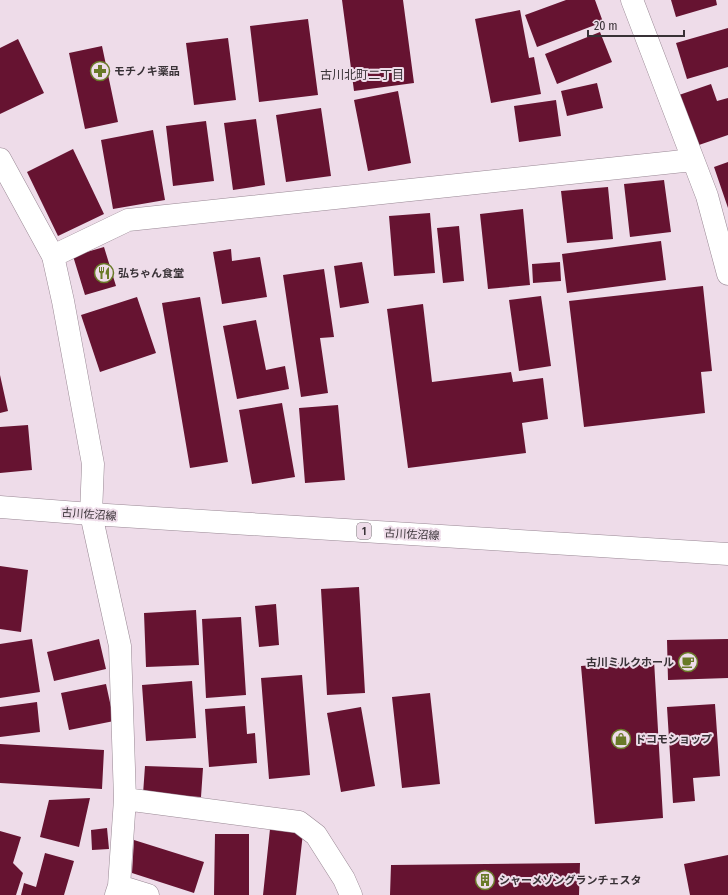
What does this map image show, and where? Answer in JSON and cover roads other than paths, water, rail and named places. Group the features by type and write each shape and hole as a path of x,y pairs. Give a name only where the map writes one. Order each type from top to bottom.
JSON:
{"street":[{"path":"632,0 707,196 728,274"},
{"path":"0,159 53,256 63,301 93,464 91,514 120,646 125,799 117,890 148,895"},
{"path":"53,256 128,220 693,160"},
{"name":"古川佐沼線","path":"0,507 728,554"},
{"path":"125,799 299,822 316,834 344,879 351,895"}],"place":[{"name":"モチノキ薬品","path":"100,71"},
{"name":"弘ちゃん食堂","path":"104,273"},
{"name":"古川ミルクホール","path":"688,662"},
{"name":"ドコモショップ","path":"621,739"},
{"name":"シャーメゾングランチェスタ","path":"485,880"}],"district":[{"name":"古川北町二丁目","path":"362,75"}]}
